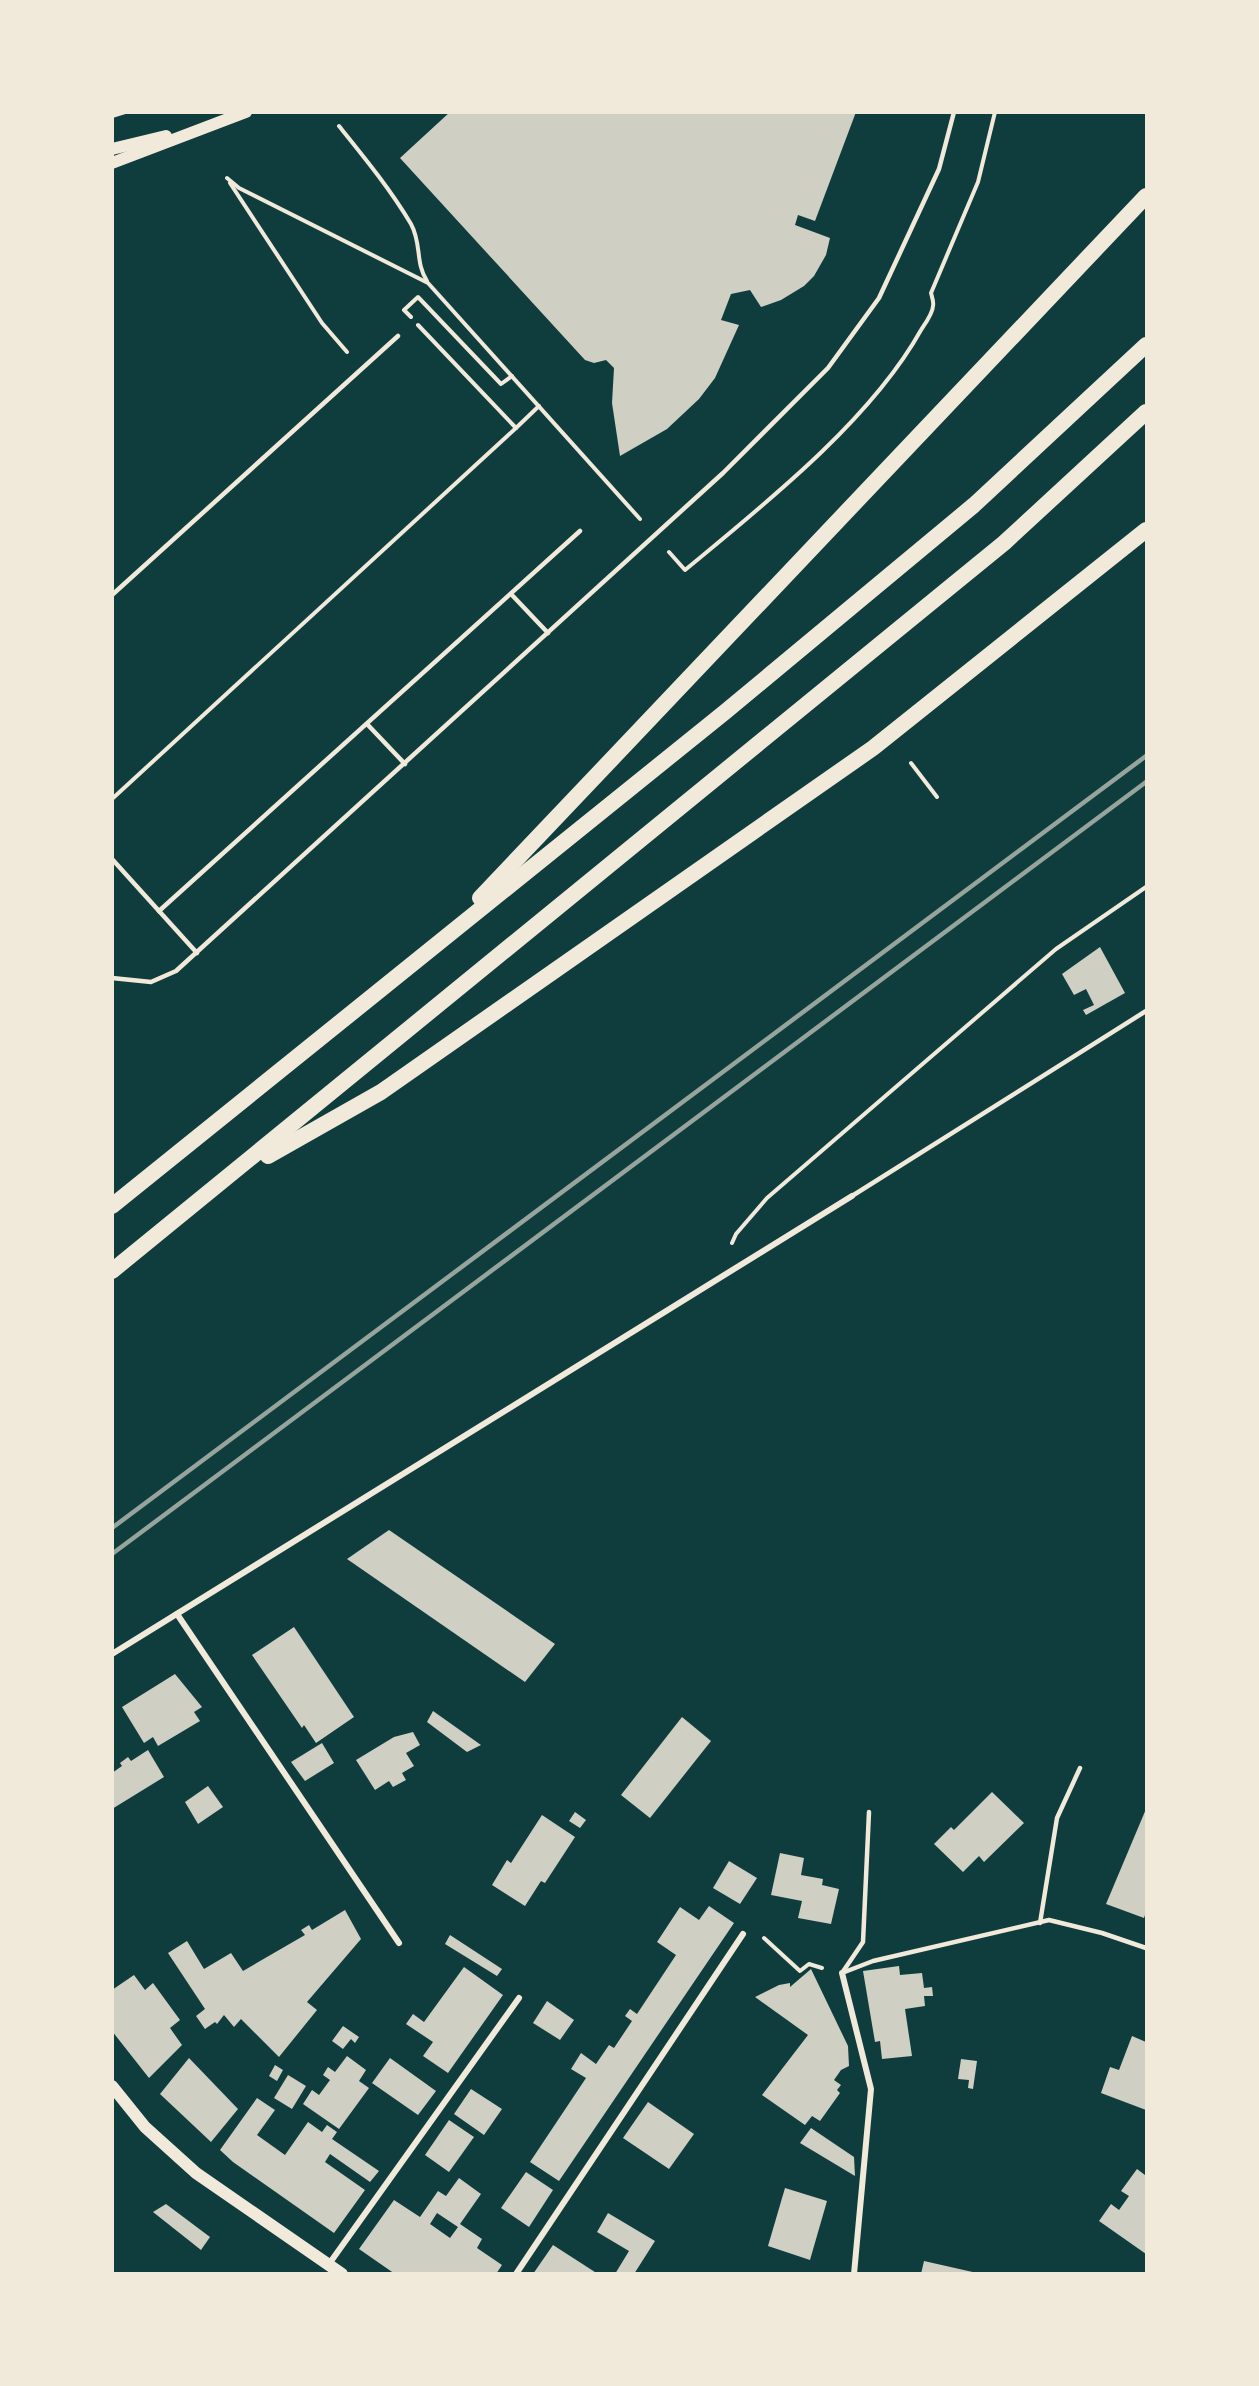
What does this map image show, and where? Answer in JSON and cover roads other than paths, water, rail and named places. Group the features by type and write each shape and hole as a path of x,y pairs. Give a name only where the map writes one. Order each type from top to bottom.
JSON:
{"highway":[{"path":"434,947 1146,196"},
{"path":"112,1206 734,705 965,513 1146,345"},
{"path":"112,1271 228,1179 1004,543 1146,412"},
{"path":"228,1179 381,1092 873,748 1146,530"}],"main road":[{"path":"112,163 246,112"},
{"path":"112,149 211,126"},
{"path":"112,2086 145,2127 196,2173 342,2274"}],"street":[{"path":"112,1654 852,1196"},
{"path":"177,1614 399,1943"},
{"path":"516,2274 743,1934"},
{"path":"842,1973 871,2089 854,2274"},
{"path":"329,2264 519,1998"}],"lane":[{"path":"112,978 151,982 176,971 723,473 828,368 879,298 939,169 954,112"},
{"path":"112,595 399,336"},
{"path":"159,911 580,531"},
{"path":"511,594 548,633"},
{"path":"366,724 405,764"},
{"path":"112,859 197,953"},
{"path":"852,1196 1146,1011"},
{"path":"1040,1923 1057,1818 1080,1768"},
{"path":"842,1973 863,1942 869,1812"},
{"path":"842,1973 873,1960 1049,1920 1091,1930 1146,1948"}],"railway":[{"path":"112,1528 1146,756"},
{"path":"112,1554 1146,782"}]}
